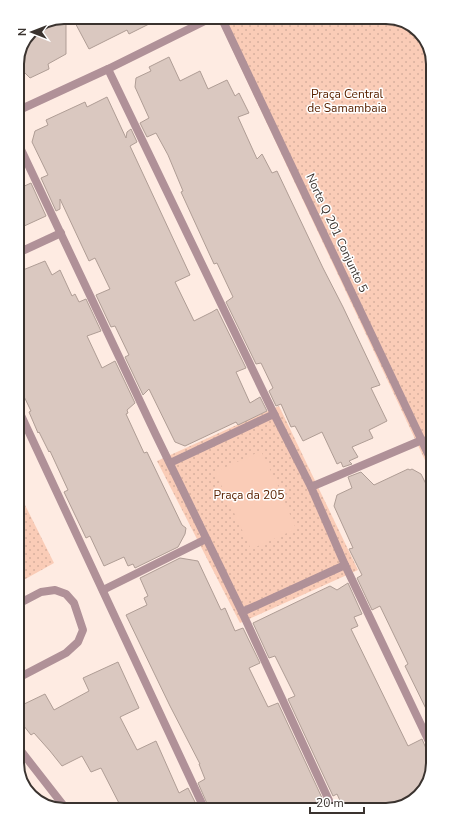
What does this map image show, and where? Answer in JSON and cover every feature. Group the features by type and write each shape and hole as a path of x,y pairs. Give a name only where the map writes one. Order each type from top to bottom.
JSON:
{"street":[{"path":"24,108 108,69 199,24"},
{"name":"Norte Q 201 Conjunto 5","path":"224,24 426,449"},
{"path":"108,69 274,414 311,487 345,565 426,735"},
{"path":"24,154 152,426 242,612 330,803"},
{"path":"24,250 61,233"},
{"path":"170,462 274,414"},
{"path":"24,422 202,803"},
{"path":"311,487 422,440"},
{"path":"103,590 206,539"},
{"path":"242,612 345,565"},
{"path":"24,601 41,592 55,590 66,594 74,603 83,630 78,642 66,653 24,675"},
{"path":"24,756 61,803"}],"green space":[{"name":"Praça Central de Samambaia","path":"220,24 388,24 404,28 421,44 426,64 426,462"},
{"name":"Praça da 205","path":"279,406 358,570 240,623 157,461"},
{"path":"261,451 280,490 296,529 251,549 215,472"},
{"path":"24,503 54,563 24,580"}],"building":[{"path":"59,24 66,24 66,54 48,64 49,69 30,78 24,72 24,62 25,54 32,40 44,29"},
{"path":"76,24 149,24 129,34 127,30 89,49"},
{"path":"169,57 180,81 200,71 208,89 227,80 235,96 239,93 249,113 238,117 257,159 262,154 272,173 277,171 380,385 371,388 387,421 369,430 373,438 352,447 358,457 349,461 352,464 343,467 341,462 337,464 322,432 303,441 295,426 291,427 281,404 276,406 269,391 273,388 261,363 256,364 226,302 233,297 217,263 214,264 181,192 183,191 168,155 156,133 147,137 140,123 149,118 135,87 136,78 151,71 149,67"},
{"path":"107,97 126,138 127,132 131,129 137,142 130,146 190,275 175,282 194,321 217,309 246,368 236,372 250,403 260,397 267,411 238,425 236,422 185,446 175,442 149,389 143,395 125,357 129,355 115,326 111,327 96,295 110,289 95,258 89,261 60,199 60,209 56,211 41,178 48,175 32,142 35,131 48,125 46,120 85,102 87,107"},
{"path":"31,183 46,216 24,226 24,186"},
{"path":"45,261 52,275 60,270 72,296 75,294 79,302 86,299 101,331 87,336 102,368 115,361 135,403 127,410 128,413 126,414 144,453 147,452 182,525 186,528 185,534 178,547 135,568 133,564 128,566 124,557 104,566 90,536 86,538 64,492 68,490 50,451 49,452 39,432 38,433 29,412 31,411 24,396 24,270"},
{"path":"408,469 412,469 421,474 426,484 426,709 405,666 408,664 380,606 372,610 357,578 362,575 349,549 353,548 334,506 337,495 352,488 348,477 361,472 374,485"},
{"path":"180,558 198,561 221,610 225,608 235,631 243,628 260,663 249,668 268,707 278,703 323,800 317,803 207,803 198,783 205,779 200,764 126,615 147,605 144,598 148,596 140,578"},
{"path":"348,583 362,614 354,617 358,626 351,629 408,746 422,739 426,748 426,768 422,781 410,795 401,800 386,803 341,803 337,794 333,796 288,699 295,696 275,656 269,658 253,623 330,586 337,590"},
{"path":"118,662 139,708 120,717 137,750 156,741 179,793 188,788 196,803 119,803 101,768 91,772 82,756 62,766 34,733 31,735 24,726 24,704 45,694 54,710 89,691 83,678"}]}
